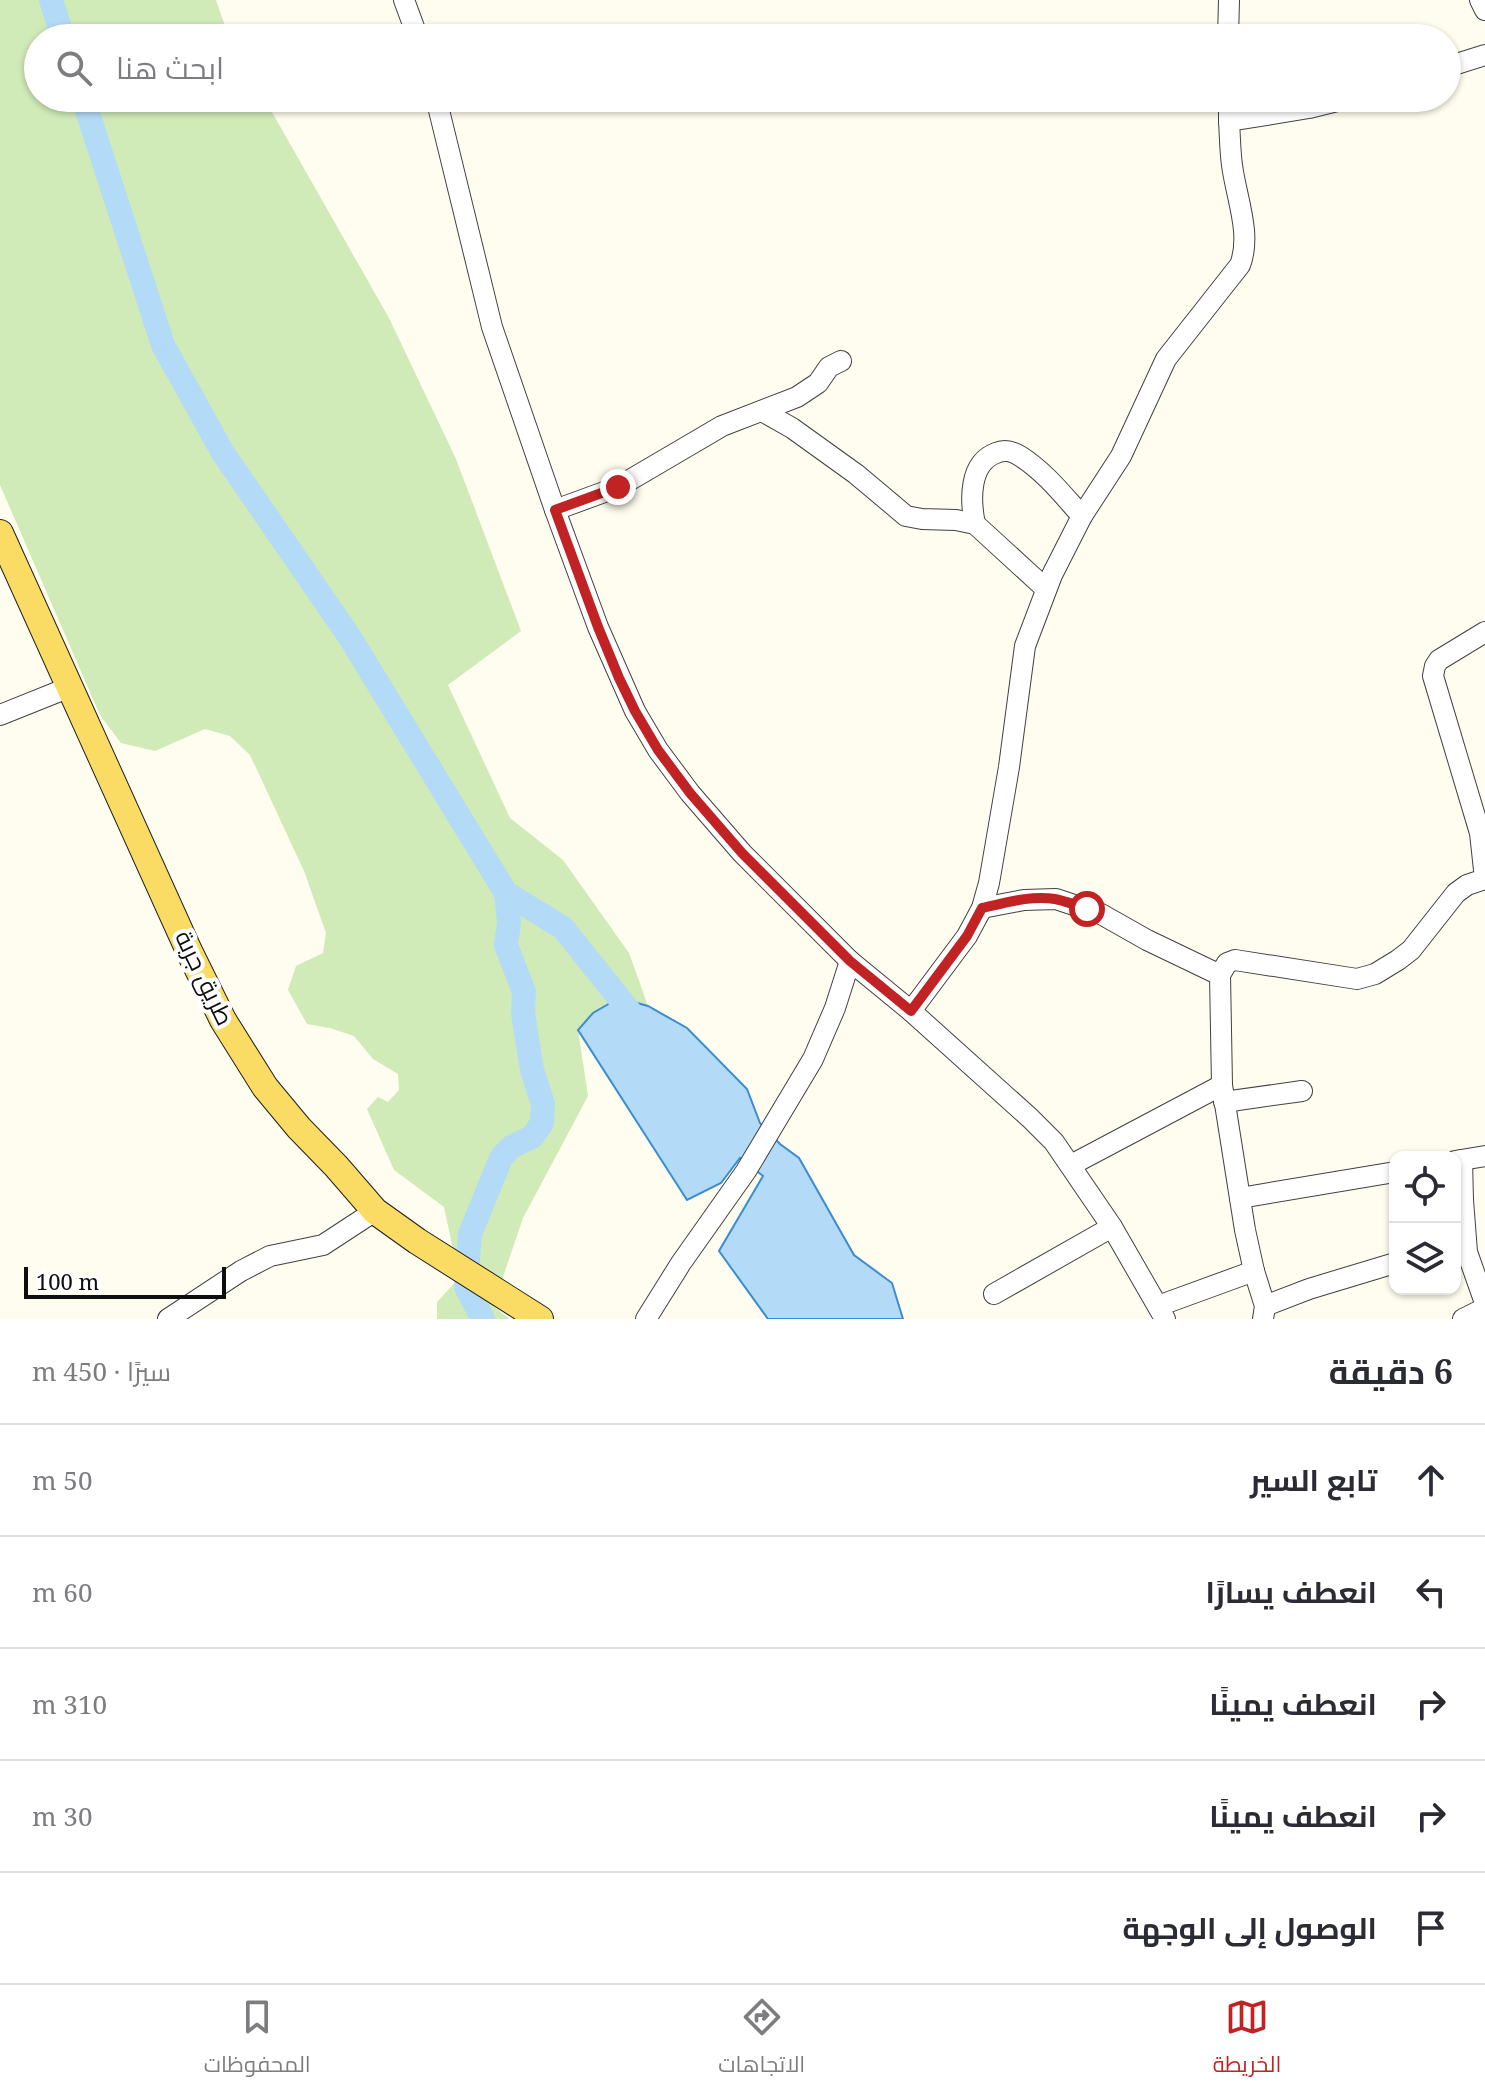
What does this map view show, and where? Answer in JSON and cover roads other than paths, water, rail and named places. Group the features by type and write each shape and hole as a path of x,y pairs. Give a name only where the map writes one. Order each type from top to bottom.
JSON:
{"main road":[{"name":"طريق جربة","path":"0,533 189,951 241,1050 265,1087 375,1211 454,1266 540,1319"}],"street":[{"path":"404,0 413,24"},
{"path":"1228,24 1229,0"},
{"path":"1480,0 1485,10"},
{"path":"1461,63 1485,55"},
{"path":"439,112 492,327 598,627 635,711 658,750 742,853 850,961 911,1011 1054,1142 1112,1227 1162,1312 1254,1271"},
{"path":"911,1011 967,936 982,908 1009,767 1025,646 1046,589 1082,516 1121,456 1166,359 1240,265 1244,254 1245,233 1232,165 1229,112"},
{"path":"1229,121 1284,112"},
{"path":"555,510 618,487 703,435 797,397 818,383 829,367 841,361"},
{"path":"762,411 792,428 856,474 906,516 975,524 1046,589"},
{"path":"975,524 972,498 976,474 981,463 1007,450 1031,464 1082,516"},
{"path":"1389,1265 1309,1289 1264,1313 1240,1198 1223,1094 1220,975 1227,963 1235,960 1357,979 1375,974 1411,950 1456,893 1467,885 1485,879 1480,833 1433,676 1439,660 1485,632"},
{"path":"0,715 70,687"},
{"path":"982,908 1024,900 1056,899 1101,914 1220,975"},
{"path":"646,1319 773,1127 824,1036 850,961"},
{"path":"1071,1165 1223,1094 1302,1091"},
{"path":"1461,1161 1485,1156"},
{"path":"1240,1198 1389,1173"},
{"path":"1461,1180 1461,1252 1485,1305 1463,1319"},
{"path":"168,1319 241,1271 270,1256 323,1245 375,1211"},
{"path":"994,1294 1112,1227"}],"water":[{"path":"619,998 648,1006 687,1028 747,1089 760,1123 799,1158 854,1255 892,1283 903,1319 768,1319 719,1251 763,1176 740,1158 721,1183 687,1200 578,1030 593,1013"}],"waterway":[{"path":"51,0 59,24"},
{"path":"88,112 163,345 223,453 349,636 506,893 563,928 639,1023"},
{"path":"483,1319 466,1287 470,1234 501,1158 511,1147 532,1137 542,1123 543,1104 532,1070 523,1013 524,992 506,945 509,922 506,893"}]}
